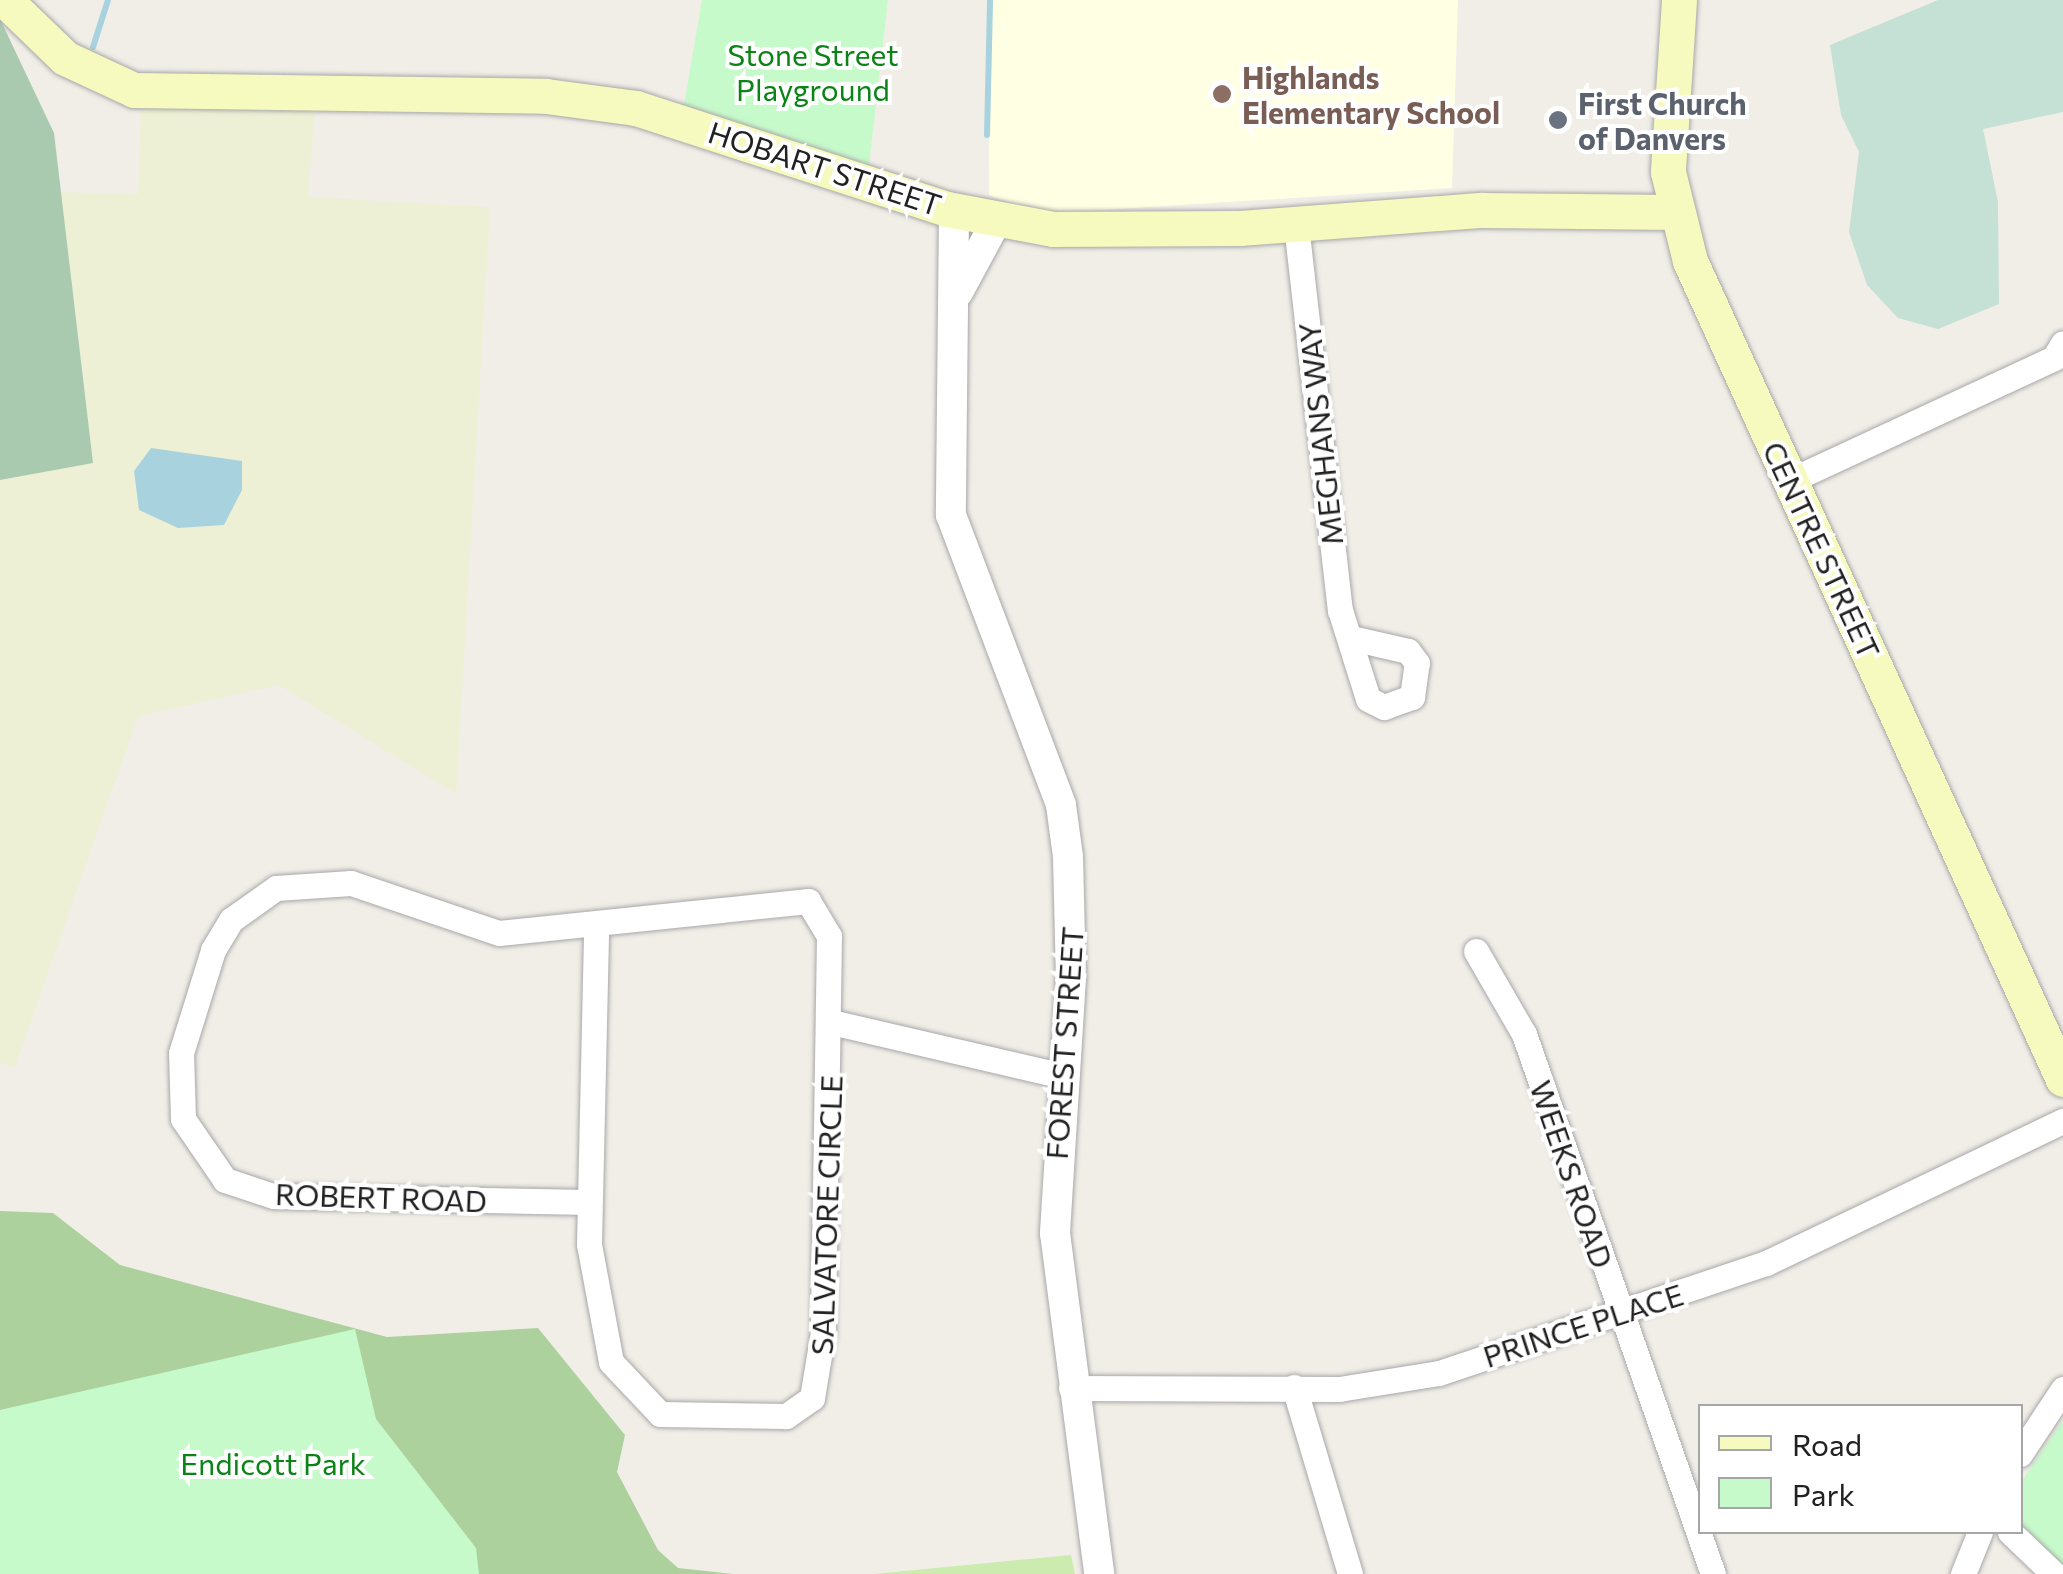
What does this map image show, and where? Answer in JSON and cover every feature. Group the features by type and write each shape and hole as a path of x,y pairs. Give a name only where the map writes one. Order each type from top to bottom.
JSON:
{"main road":[{"name":"HOBART STREET","path":"5,0 64,58 134,90 546,96 636,108 954,211 996,220 1113,232 1482,210 1676,212"},
{"name":"CENTRE STREET","path":"1678,0 1668,172 1676,212 1789,481 2063,1079"}],"street":[{"name":"FOREST STREET","path":"954,211 958,292 951,515 1061,805 1072,913 1055,1233 1071,1388 1099,1574"},
{"name":"FOREST STREET","path":"958,292 996,220"},
{"name":"MEGHANS WAY","path":"1296,224 1340,610 1356,639"},
{"path":"1789,481 2060,354"},
{"name":"ROBERT ROAD","path":"589,1202 273,1196 225,1180 199,1148 183,1119 181,1067 212,950 232,920 276,888 351,882 499,933 596,928 769,898 813,906"},
{"name":"SALVATORE CIRCLE","path":"596,928 589,1202 596,1314 618,1379 638,1400 679,1417 802,1409 818,1384 823,1332 831,1022 829,936 813,906"},
{"name":"WEEKS ROAD","path":"1476,951 1524,1034 1712,1574"},
{"path":"831,1022 1063,1076"},
{"name":"PRINCE PLACE","path":"1071,1388 1394,1385 1766,1263 2063,1121"},
{"path":"1294,1387 1350,1574"},
{"path":"2023,1449 2063,1389"},
{"path":"1963,1574 1979,1534"},
{"path":"2012,1534 2054,1574"}],"shaded area":[{"name":"Highlands Elementary School","path":"990,0 1458,0 1452,188 1038,214 989,195"},
{"path":"1938,0 2063,0 2063,112 1983,129 1998,202 1999,304 1938,329 1898,318 1867,285 1849,232 1859,152 1841,115 1830,45"},
{"path":"0,19 54,133 93,463 0,480"},
{"path":"141,104 315,110 308,197 490,207 456,794 279,685 138,716 15,1067 0,1062 0,480 93,462 59,192 138,194"}],"green space":[{"name":"Stone Street Playground","path":"702,0 888,0 869,165 684,105"},
{"path":"0,1211 53,1213 120,1265 387,1337 538,1328 625,1435 617,1472 658,1550 678,1568 733,1574 0,1574"},
{"name":"Endicott Park","path":"355,1329 376,1419 476,1548 479,1574 0,1574 0,1410"},
{"path":"2063,1420 2063,1573 2022,1534 2023,1479"},
{"path":"1071,1555 1075,1574 874,1574"}],"water":[{"path":"151,448 242,461 242,490 224,525 178,528 139,510 134,471"}],"waterway":[{"path":"93,47 108,0"},
{"path":"987,135 990,0"}],"place":[{"name":"Highlands Elementary School","path":"1222,94"},
{"name":"First Church of Danvers","path":"1558,120"}]}
